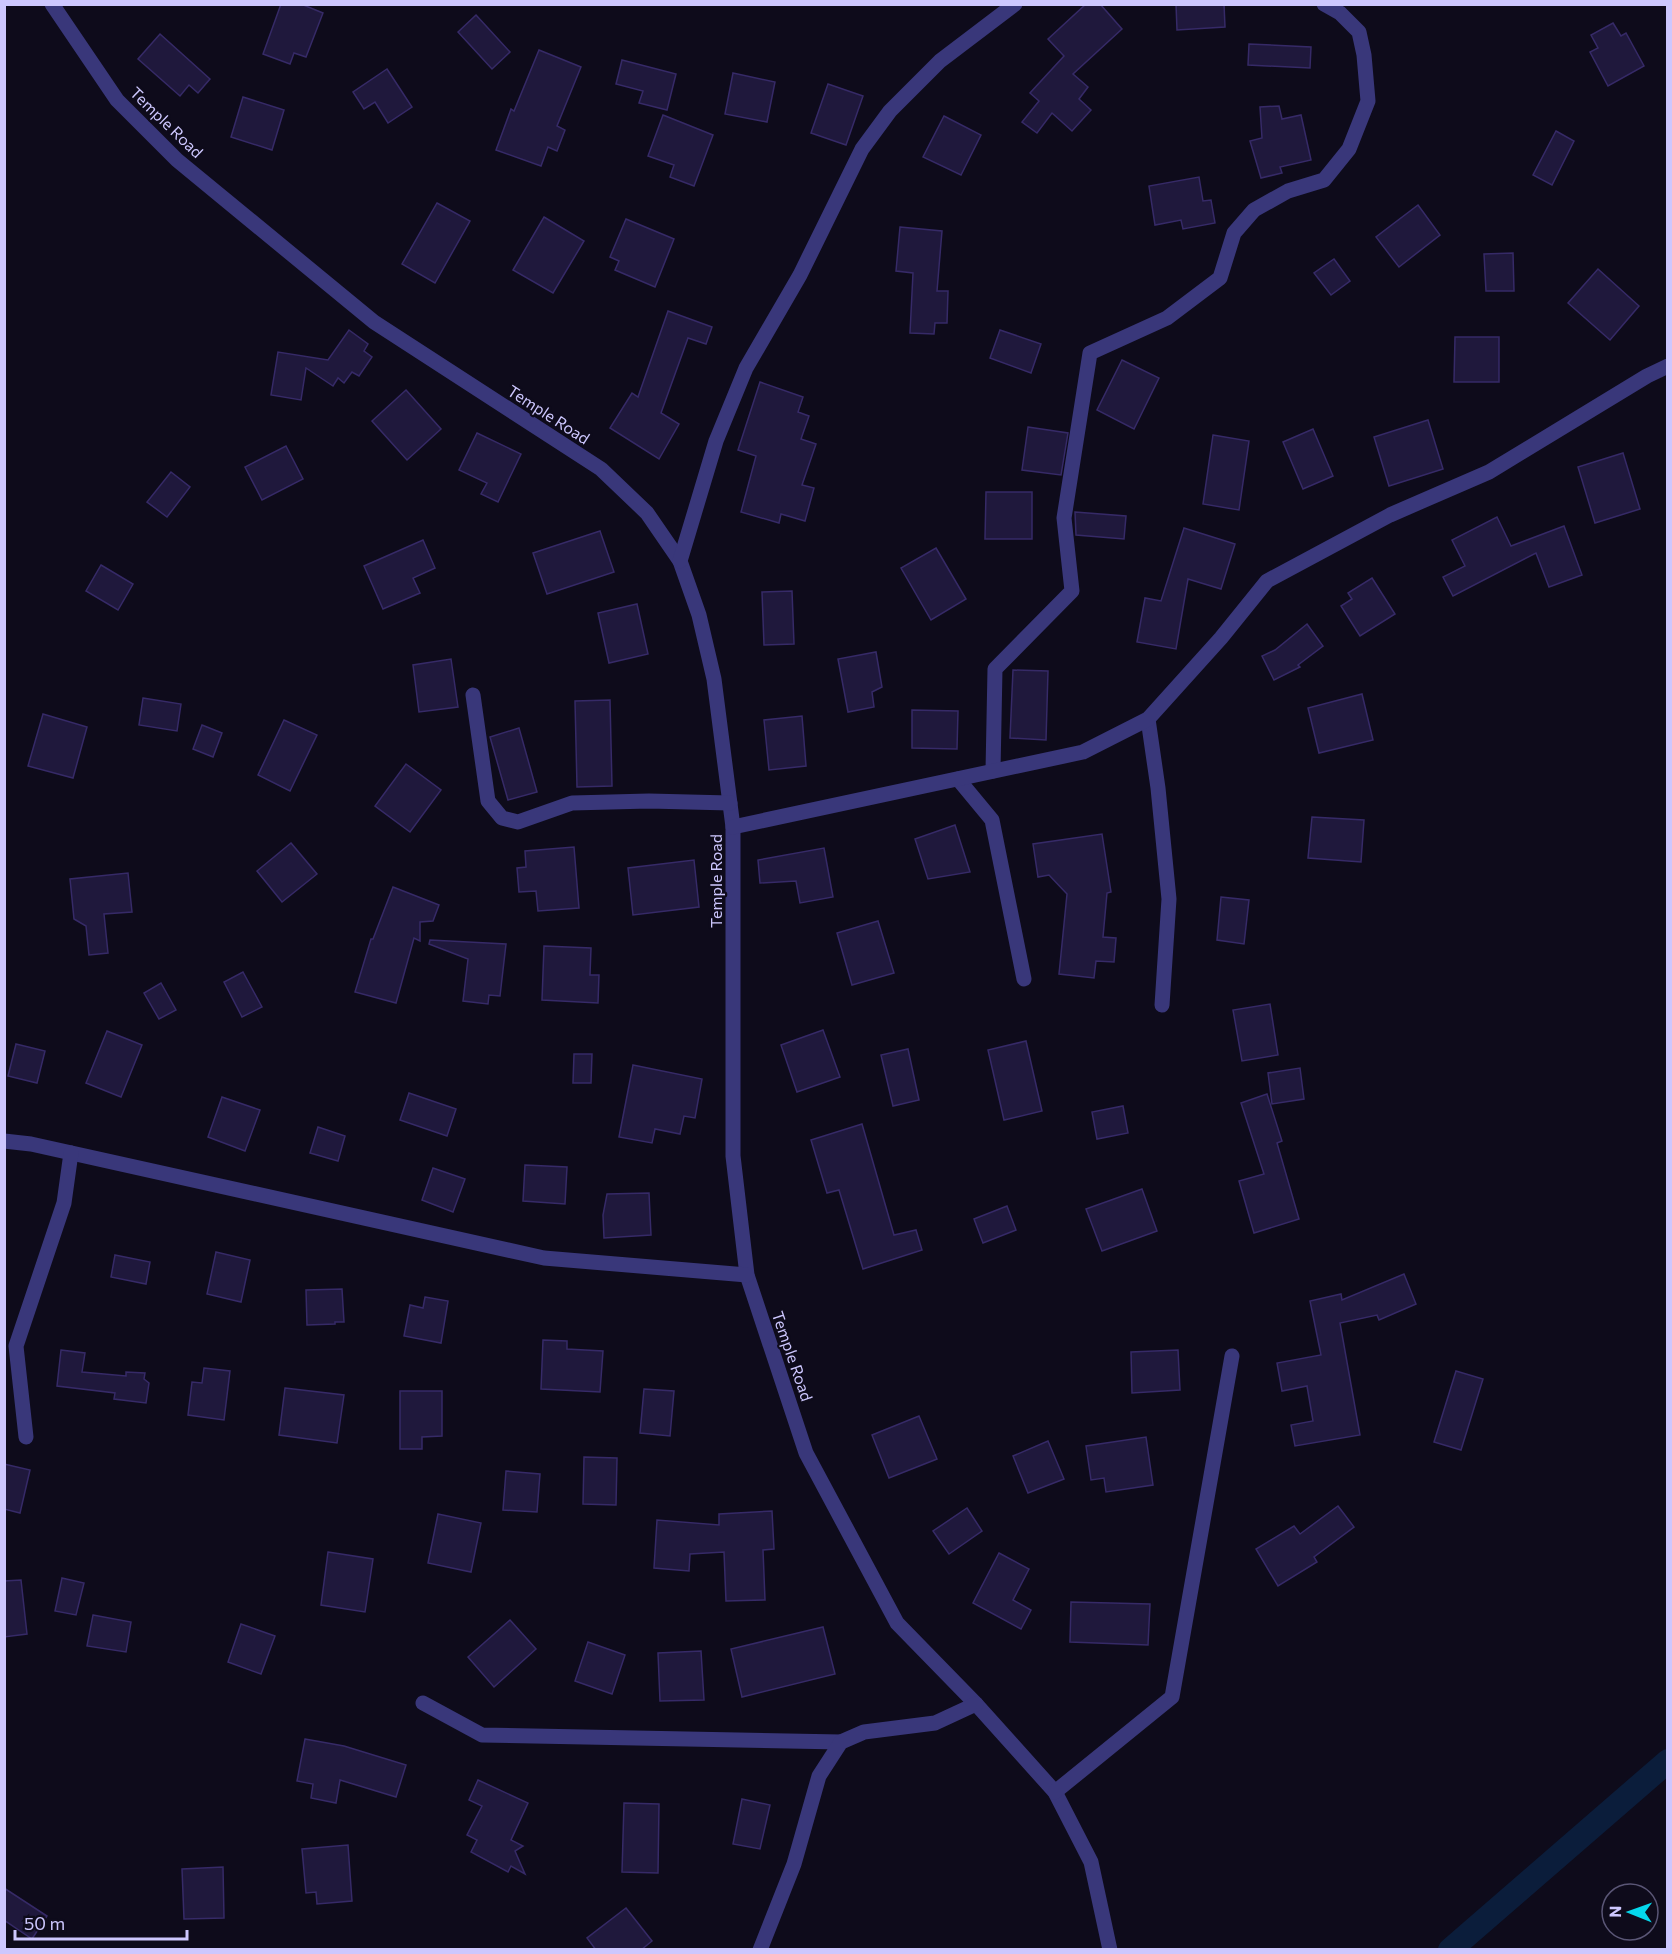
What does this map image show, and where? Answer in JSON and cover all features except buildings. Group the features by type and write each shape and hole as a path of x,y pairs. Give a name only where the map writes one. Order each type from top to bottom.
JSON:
{"street":[{"name":"Temple Road","path":"52,4 117,100 177,159 374,322 601,469 647,513 680,561 699,615 714,679 733,827 733,1156 747,1275 806,1453 897,1623 976,1704 1055,1791 1091,1862 1110,1950"},
{"path":"680,561 716,441 746,368 800,275 862,149 890,111 940,61 1015,4"},
{"path":"993,771 995,669 1072,591 1064,518 1090,353 1167,318 1220,278 1234,233 1254,210 1288,191 1324,180 1349,149 1368,101 1364,55 1359,32 1340,13 1324,4"},
{"path":"733,827 1083,752 1148,719 1221,638 1267,581 1390,515 1489,472 1647,376 1668,366"},
{"path":"473,695 488,801 502,818 518,822 572,803 730,802"},
{"path":"1148,719 1158,788 1169,899 1162,1005"},
{"path":"958,779 992,820 1024,979"},
{"path":"4,1141 71,1153 544,1258 747,1275"},
{"path":"26,1437 16,1346 64,1203 71,1153"},
{"path":"1055,1791 1172,1697 1232,1356"},
{"path":"423,1703 482,1735 841,1742 864,1732 935,1723 976,1704"},
{"path":"760,1950 794,1864 819,1776 841,1742"}],"waterway":[{"path":"1450,1950 1668,1761"}]}
